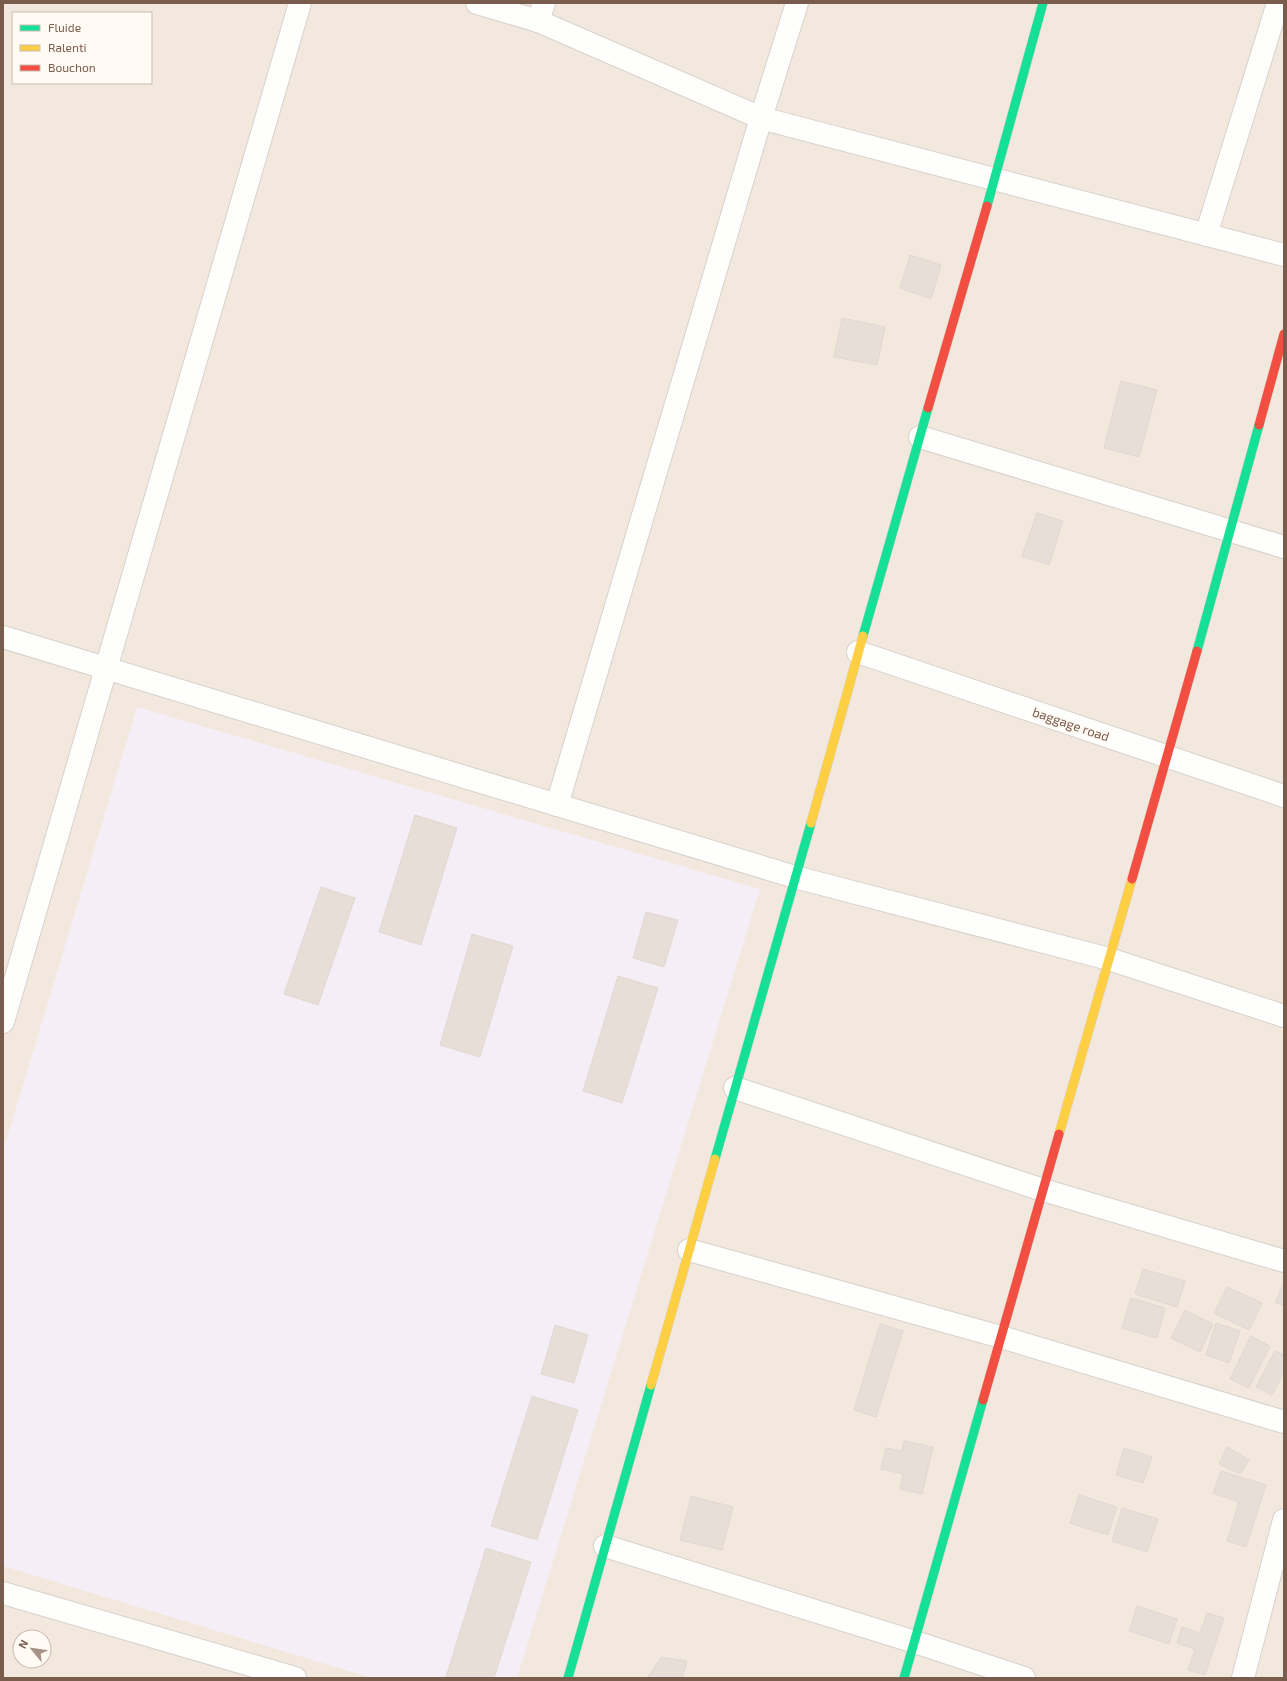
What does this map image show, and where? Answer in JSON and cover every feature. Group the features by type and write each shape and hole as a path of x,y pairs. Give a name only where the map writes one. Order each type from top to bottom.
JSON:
{"street":[{"path":"3,1022 300,3"},
{"path":"477,3 541,12 760,118 1284,255"},
{"path":"557,805 760,118 797,3"},
{"path":"568,1678 1043,3"},
{"path":"1206,235 1278,3"},
{"path":"904,1678 1231,530 1284,334"},
{"path":"920,437 1284,547"},
{"path":"3,637 794,877 1109,958 1284,1016"},
{"name":"baggage road","path":"858,652 1284,796"},
{"path":"735,1088 1043,1190 1284,1261"},
{"path":"689,1250 1001,1337 1284,1422"},
{"path":"1243,1678 1284,1520"},
{"path":"605,1546 914,1642 1024,1678"},
{"path":"3,1593 295,1678"}],"shaded area":[{"path":"3,3 1284,3 1284,1678 3,1678"},
{"path":"137,707 760,889 517,1678 372,1678 3,1566 3,1151"}],"building":[{"path":"910,255 941,265 931,299 900,288"},
{"path":"842,318 885,327 877,365 834,357"},
{"path":"1121,381 1157,390 1139,457 1104,448"},
{"path":"1037,513 1063,521 1049,565 1022,556"},
{"path":"415,815 457,828 421,945 379,932"},
{"path":"321,887 355,898 318,1005 284,994"},
{"path":"646,912 678,920 664,967 633,958"},
{"path":"472,934 513,946 480,1057 440,1045"},
{"path":"618,976 658,988 622,1103 583,1091"},
{"path":"1143,1269 1185,1281 1177,1307 1135,1294"},
{"path":"1284,1284 1284,1306 1275,1302"},
{"path":"1227,1287 1262,1303 1249,1330 1214,1313"},
{"path":"1131,1298 1165,1308 1157,1338 1122,1328"},
{"path":"1185,1310 1213,1324 1200,1352 1171,1338"},
{"path":"1216,1323 1240,1331 1229,1363 1206,1355"},
{"path":"880,1324 903,1331 876,1417 854,1410"},
{"path":"555,1325 588,1335 574,1383 541,1374"},
{"path":"1251,1336 1270,1346 1249,1388 1230,1379"},
{"path":"1275,1351 1284,1355 1284,1372 1272,1395 1256,1387"},
{"path":"532,1396 578,1410 537,1540 491,1526"},
{"path":"904,1441 933,1447 922,1494 900,1489 903,1474 881,1469 886,1448 902,1451"},
{"path":"1227,1447 1249,1460 1240,1474 1219,1464"},
{"path":"1124,1448 1152,1457 1143,1483 1116,1475"},
{"path":"1221,1471 1266,1485 1246,1547 1227,1541 1239,1502 1213,1493"},
{"path":"1079,1495 1117,1507 1108,1535 1070,1523"},
{"path":"691,1496 733,1507 722,1550 680,1540"},
{"path":"1122,1508 1158,1519 1147,1552 1112,1541"},
{"path":"486,1548 531,1562 494,1678 446,1677"},
{"path":"1137,1606 1177,1619 1169,1644 1129,1631"},
{"path":"1207,1613 1224,1618 1205,1675 1188,1670 1195,1649 1177,1643 1182,1627 1200,1633"},
{"path":"661,1657 687,1661 682,1678 647,1678"}],"traffic: fast":[{"path":"987,206 1043,3"},
{"path":"863,636 928,408"},
{"path":"1197,651 1259,425"},
{"path":"715,1159 811,823"},
{"path":"568,1678 651,1385"},
{"path":"904,1678 983,1400"}],"traffic: slow":[{"path":"811,823 863,636"},
{"path":"1059,1134 1132,879"},
{"path":"651,1385 715,1159"}],"traffic: jam":[{"path":"928,408 987,206"},
{"path":"1259,425 1284,334"},
{"path":"1132,879 1197,651"},
{"path":"983,1400 1059,1134"}]}
